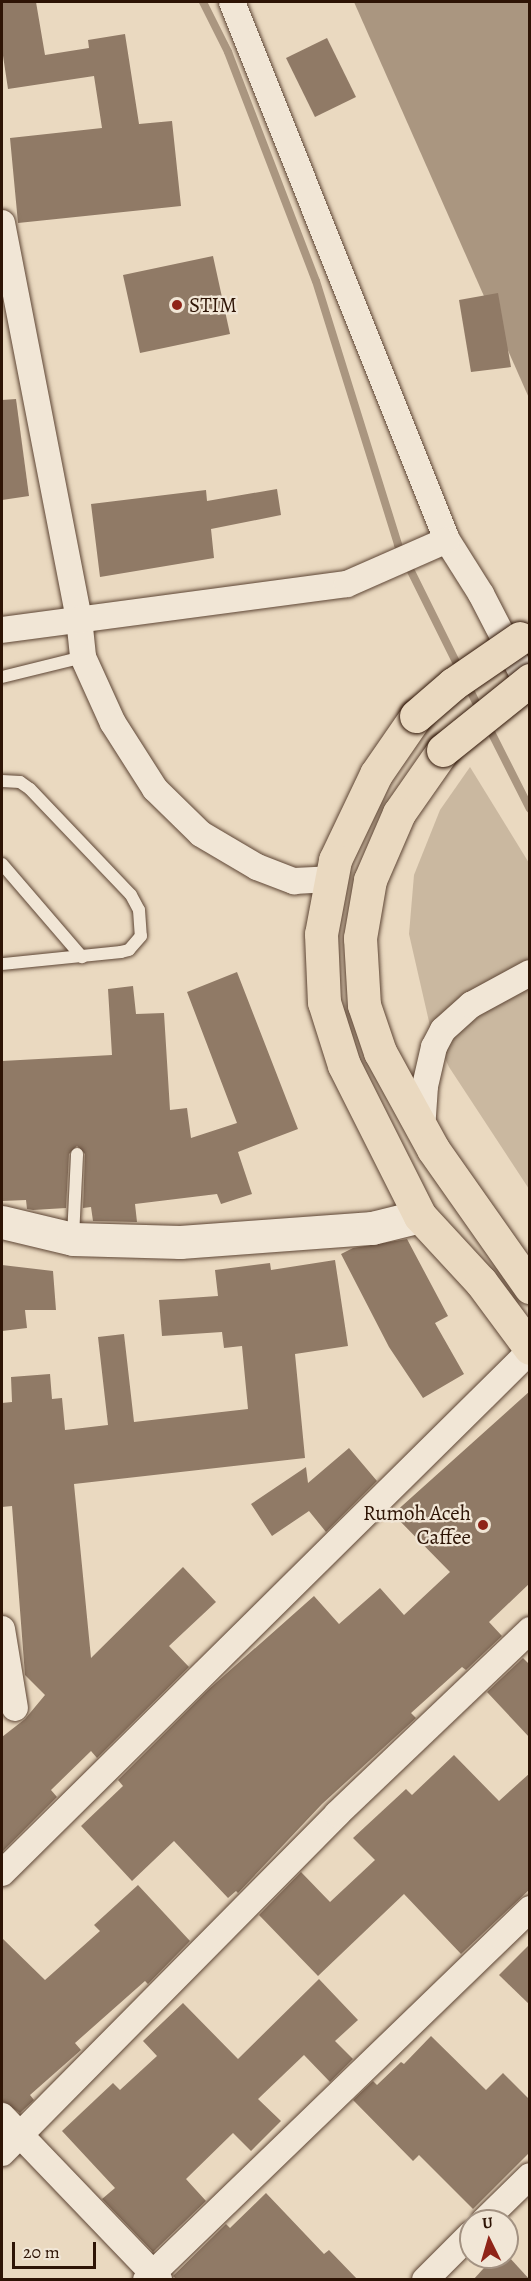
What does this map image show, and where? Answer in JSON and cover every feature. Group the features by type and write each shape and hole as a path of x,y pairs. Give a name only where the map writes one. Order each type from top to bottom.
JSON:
{"highway":[{"path":"525,636 453,684 416,716 376,774 351,821 330,879 321,934 324,1002 331,1030 344,1065 420,1216 481,1282 530,1349"},
{"path":"530,680 443,750 405,803 387,837 370,879 360,938 364,1005 380,1052 422,1130 530,1287"}],"street":[{"path":"232,2 447,540 481,594 530,689"},
{"path":"2,223 79,618 83,657 113,723 155,789 201,834 257,867 294,881 330,879"},
{"path":"2,630 347,584 366,578 419,551 447,540"},
{"path":"422,1130 425,1086 434,1047 443,1030 471,1005 530,973"},
{"path":"2,1222 72,1239 180,1242 310,1235 392,1225 420,1216"},
{"path":"2,1873 530,1349"},
{"path":"2,1629 15,1708"},
{"path":"2,2153 337,1814 530,1630"},
{"path":"2,2116 153,2277 530,1909"},
{"path":"496,2209 530,2176"},
{"path":"425,2280 459,2246"}],"lane":[{"path":"2,677 83,657"},
{"path":"2,781 20,782 30,789 131,895 139,910 141,936 136,944 121,952 2,964"},
{"path":"2,864 82,957"},
{"path":"72,1239 77,1154"}],"shaded area":[{"path":"354,2 529,2 529,398"},
{"path":"470,767 529,863 529,1189 449,1067 430,1026 409,934 414,875 440,810"}],"building":[{"path":"2,2 36,2 45,55 89,48 88,40 125,34 139,124 172,121 181,206 18,223 10,138 102,128 94,76 8,89 2,49"},
{"path":"327,38 356,97 315,117 286,58"},
{"name":"STIM","path":"213,256 230,334 140,353 123,275"},
{"path":"498,293 511,367 471,372 459,300"},
{"path":"16,399 29,496 2,500 2,400"},
{"path":"277,489 281,515 211,529 214,558 100,577 91,504 206,490 207,501"},
{"path":"237,972 298,1129 238,1152 252,1194 221,1204 217,1194 135,1204 137,1222 93,1221 91,1207 83,1208 85,1154 77,1146 69,1154 66,1208 33,1210 27,1209 26,1200 2,1201 2,1061 112,1055 108,989 133,986 136,1014 164,1013 170,1110 187,1108 191,1138 237,1123 187,992"},
{"path":"407,1239 448,1316 435,1323 464,1374 423,1398 389,1347 341,1254 353,1248"},
{"path":"335,1260 348,1346 295,1354 305,1458 74,1484 91,1658 183,1567 216,1602 169,1646 189,1667 97,1758 91,1751 51,1790 57,1797 2,1852 2,1737 25,1719 45,1695 25,1675 12,1506 2,1507 2,1403 12,1402 11,1377 50,1374 52,1399 62,1398 65,1430 108,1425 98,1337 124,1334 134,1422 248,1409 242,1346 224,1348 222,1332 162,1336 159,1300 218,1296 215,1270 270,1263 271,1270"},
{"path":"2,1265 53,1271 56,1310 25,1310 27,1328 2,1331"},
{"path":"530,1391 530,1583 489,1622 502,1636 466,1670 462,1667 411,1713 416,1718 322,1804 238,1893 236,1891 228,1898 174,1841 132,1881 81,1826 123,1786 118,1780 209,1689 314,1596 339,1624 380,1588 404,1615 450,1572 393,1514"},
{"path":"349,1448 377,1481 326,1532 309,1511 272,1536 251,1504 306,1467 308,1483"},
{"path":"523,1658 530,1665 530,1738 487,1692"},
{"path":"454,1755 499,1801 530,1773 530,1889 461,1954 404,1894 318,1976 259,1915 301,1872 330,1902 375,1860 353,1838 406,1789 412,1795"},
{"path":"138,1885 190,1941 148,1984 145,1981 75,2043 81,2050 30,2095 34,2100 20,2113 2,2101 2,1938 45,1980 100,1931 94,1925"},
{"path":"530,1944 530,2005 499,1975"},
{"path":"319,1979 358,2020 335,2041 353,2059 330,2082 304,2055 258,2099 281,2121 251,2151 233,2133 186,2179 206,2201 153,2252 102,2199 115,2188 62,2131 113,2083 120,2090 157,2056 143,2041 183,2003 238,2059"},
{"path":"431,2036 486,2090 503,2073 530,2100 530,2152 473,2209 419,2155 413,2161 353,2100 373,2081 377,2085 401,2062 404,2064"},
{"path":"266,2193 324,2254 329,2250 358,2280 177,2280 173,2276 226,2224 230,2228"},
{"path":"519,2268 530,2280 473,2280 483,2269"}],"waterway":[{"path":"203,2 228,52 316,281 398,545 461,672"},
{"path":"467,684 481,713"},
{"path":"487,724 530,809"}],"place":[{"name":"STIM","path":"177,305"},
{"name":"Rumoh Aceh Caffee","path":"483,1525"}]}
